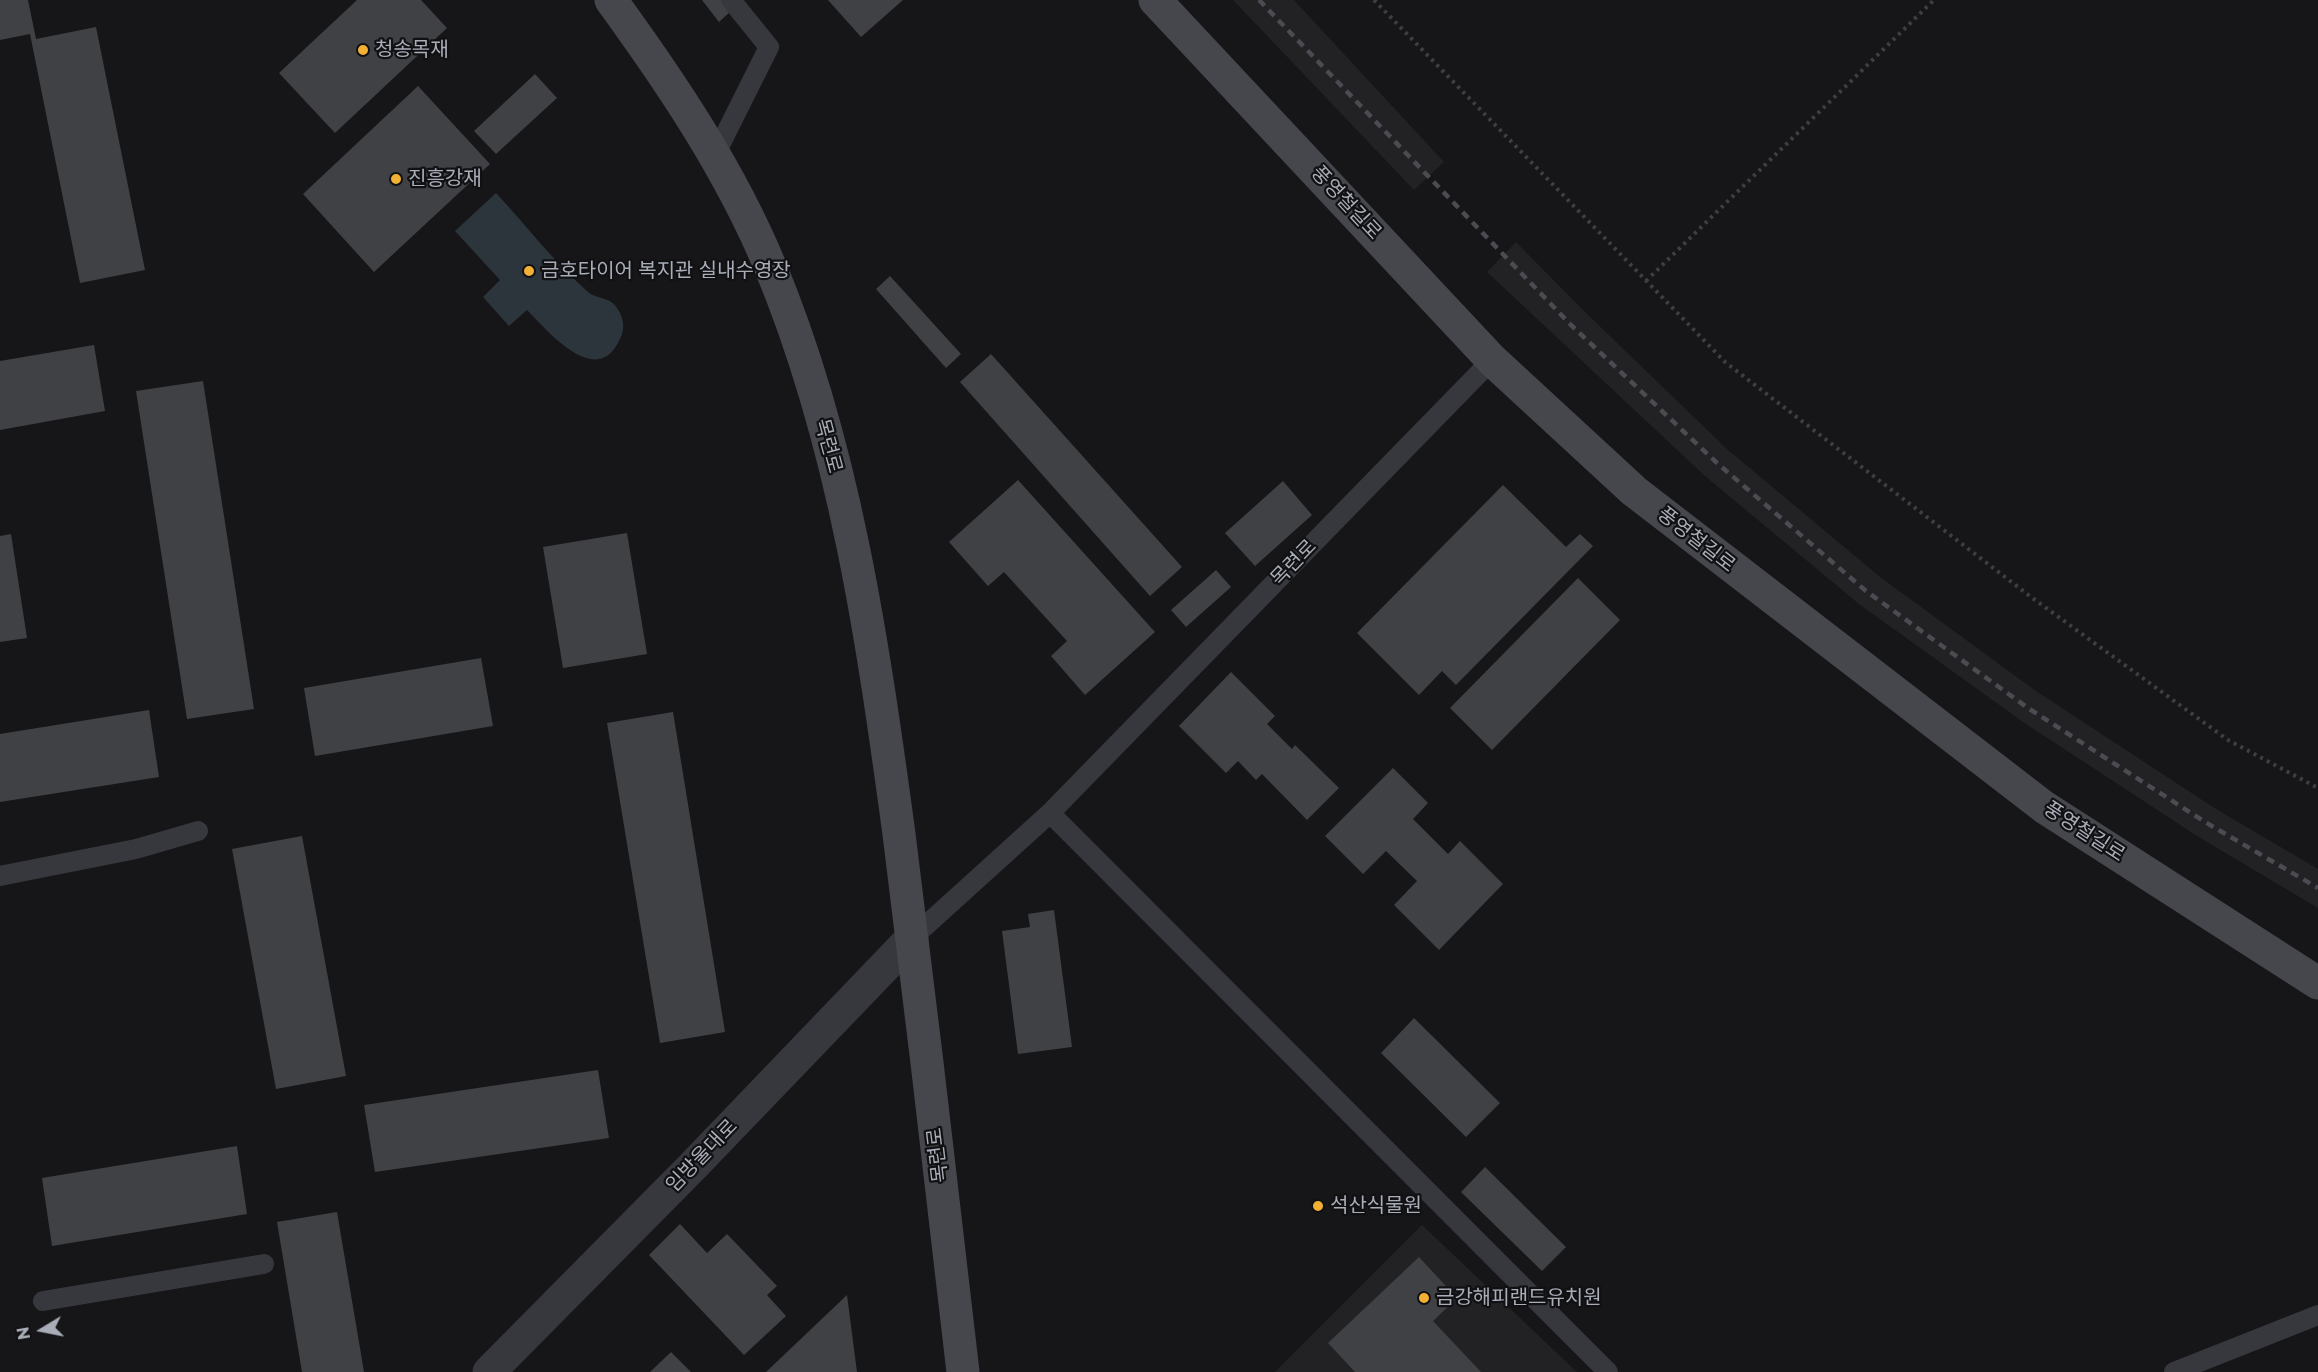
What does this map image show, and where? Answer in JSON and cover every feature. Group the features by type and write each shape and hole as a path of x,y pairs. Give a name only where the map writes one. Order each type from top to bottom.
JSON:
{"street":[{"name":"목련로","path":"611,0 660,67 715,155 769,264 802,351 839,488 867,612 912,938 963,1372"},
{"name":"풍영철길로","path":"1155,0 1492,360 1634,491 2044,807 2318,983"},
{"name":"임방울대로","path":"489,1372 691,1168 912,938"}],"lane":[{"path":"715,155 769,46 731,0"},
{"name":"목련로","path":"912,938 1050,813 1492,360"},
{"path":"1050,813 1608,1372"},
{"path":"0,876 136,849 198,831"},
{"path":"43,1301 264,1264"},
{"path":"2174,1372 2318,1316"}],"path":[{"path":"1374,0 1725,362 2031,597 2228,740 2318,788"},
{"path":"1646,281 1934,0"}],"shaded area":[{"path":"1233,0 1294,0 1444,162 1414,190"},
{"name":"금호타이어 복지관 실내수영장","path":"496,193 575,280 591,294 608,300 616,307 623,320 623,332 618,343 608,355 596,359 583,357 570,350 527,310 509,326 483,297 500,280 455,231"},
{"path":"1516,242 1727,449 1880,577 2036,691 2216,809 2318,869 2318,908 2197,836 2023,722 1859,604 1705,476 1487,272"},
{"name":"금강해피랜드유치원","path":"1422,1225 1577,1372 1275,1372"}],"building":[{"path":"0,0 28,0 36,39 96,27 145,270 80,283 30,34 0,40"},
{"name":"청송목재","path":"357,0 421,0 447,28 335,133 279,73"},
{"path":"702,0 743,0 719,22"},
{"path":"828,0 903,0 861,37"},
{"path":"535,74 557,98 496,154 474,131"},
{"name":"진흥강재","path":"418,86 490,164 374,272 303,194"},
{"path":"890,276 961,354 946,368 876,289"},
{"path":"94,345 105,411 0,430 0,361"},
{"path":"991,354 1182,567 1150,596 960,382"},
{"path":"203,381 254,709 187,719 136,391"},
{"path":"1018,480 1155,632 1085,695 1051,656 1067,641 1004,572 988,586 949,542"},
{"path":"1283,481 1312,515 1255,566 1225,533"},
{"path":"1503,485 1566,547 1580,534 1593,546 1456,685 1442,671 1419,695 1357,633"},
{"path":"627,533 647,654 563,668 543,547"},
{"path":"11,534 27,638 0,642 0,536"},
{"path":"1216,570 1231,587 1186,627 1171,610"},
{"path":"1578,578 1620,620 1492,750 1450,708"},
{"path":"481,658 493,726 315,756 304,688"},
{"path":"1231,672 1275,716 1267,724 1292,749 1295,745 1339,788 1307,820 1262,774 1256,780 1238,761 1226,773 1179,726"},
{"path":"149,710 159,777 0,802 0,734"},
{"path":"673,712 725,1032 660,1043 607,723"},
{"path":"1393,768 1428,803 1413,819 1448,854 1460,841 1503,884 1439,950 1394,905 1417,881 1386,851 1363,874 1325,836"},
{"path":"302,836 346,1076 276,1089 232,849"},
{"path":"1054,910 1072,1047 1018,1054 1002,931 1030,927 1028,914"},
{"path":"1414,1018 1500,1103 1466,1137 1381,1053"},
{"path":"598,1070 609,1138 375,1172 364,1105"},
{"path":"237,1146 247,1214 52,1246 42,1178"},
{"path":"1485,1167 1566,1247 1542,1271 1461,1192"},
{"path":"337,1212 364,1372 302,1372 277,1222"},
{"path":"680,1224 707,1253 727,1234 777,1286 767,1295 786,1316 744,1355 649,1255"},
{"path":"1419,1257 1457,1298 1433,1321 1481,1372 1355,1372 1328,1343"},
{"path":"847,1295 857,1372 766,1372"},
{"path":"671,1352 691,1372 650,1372"}],"railway":[{"path":"1259,0 1571,325 1717,463 1866,591 2028,708 2205,822 2318,888"}],"place":[{"name":"청송목재","path":"363,50"},
{"name":"진흥강재","path":"396,179"},
{"name":"금호타이어 복지관 실내수영장","path":"529,271"},
{"name":"석산식물원","path":"1318,1206"},
{"name":"금강해피랜드유치원","path":"1424,1298"}]}
